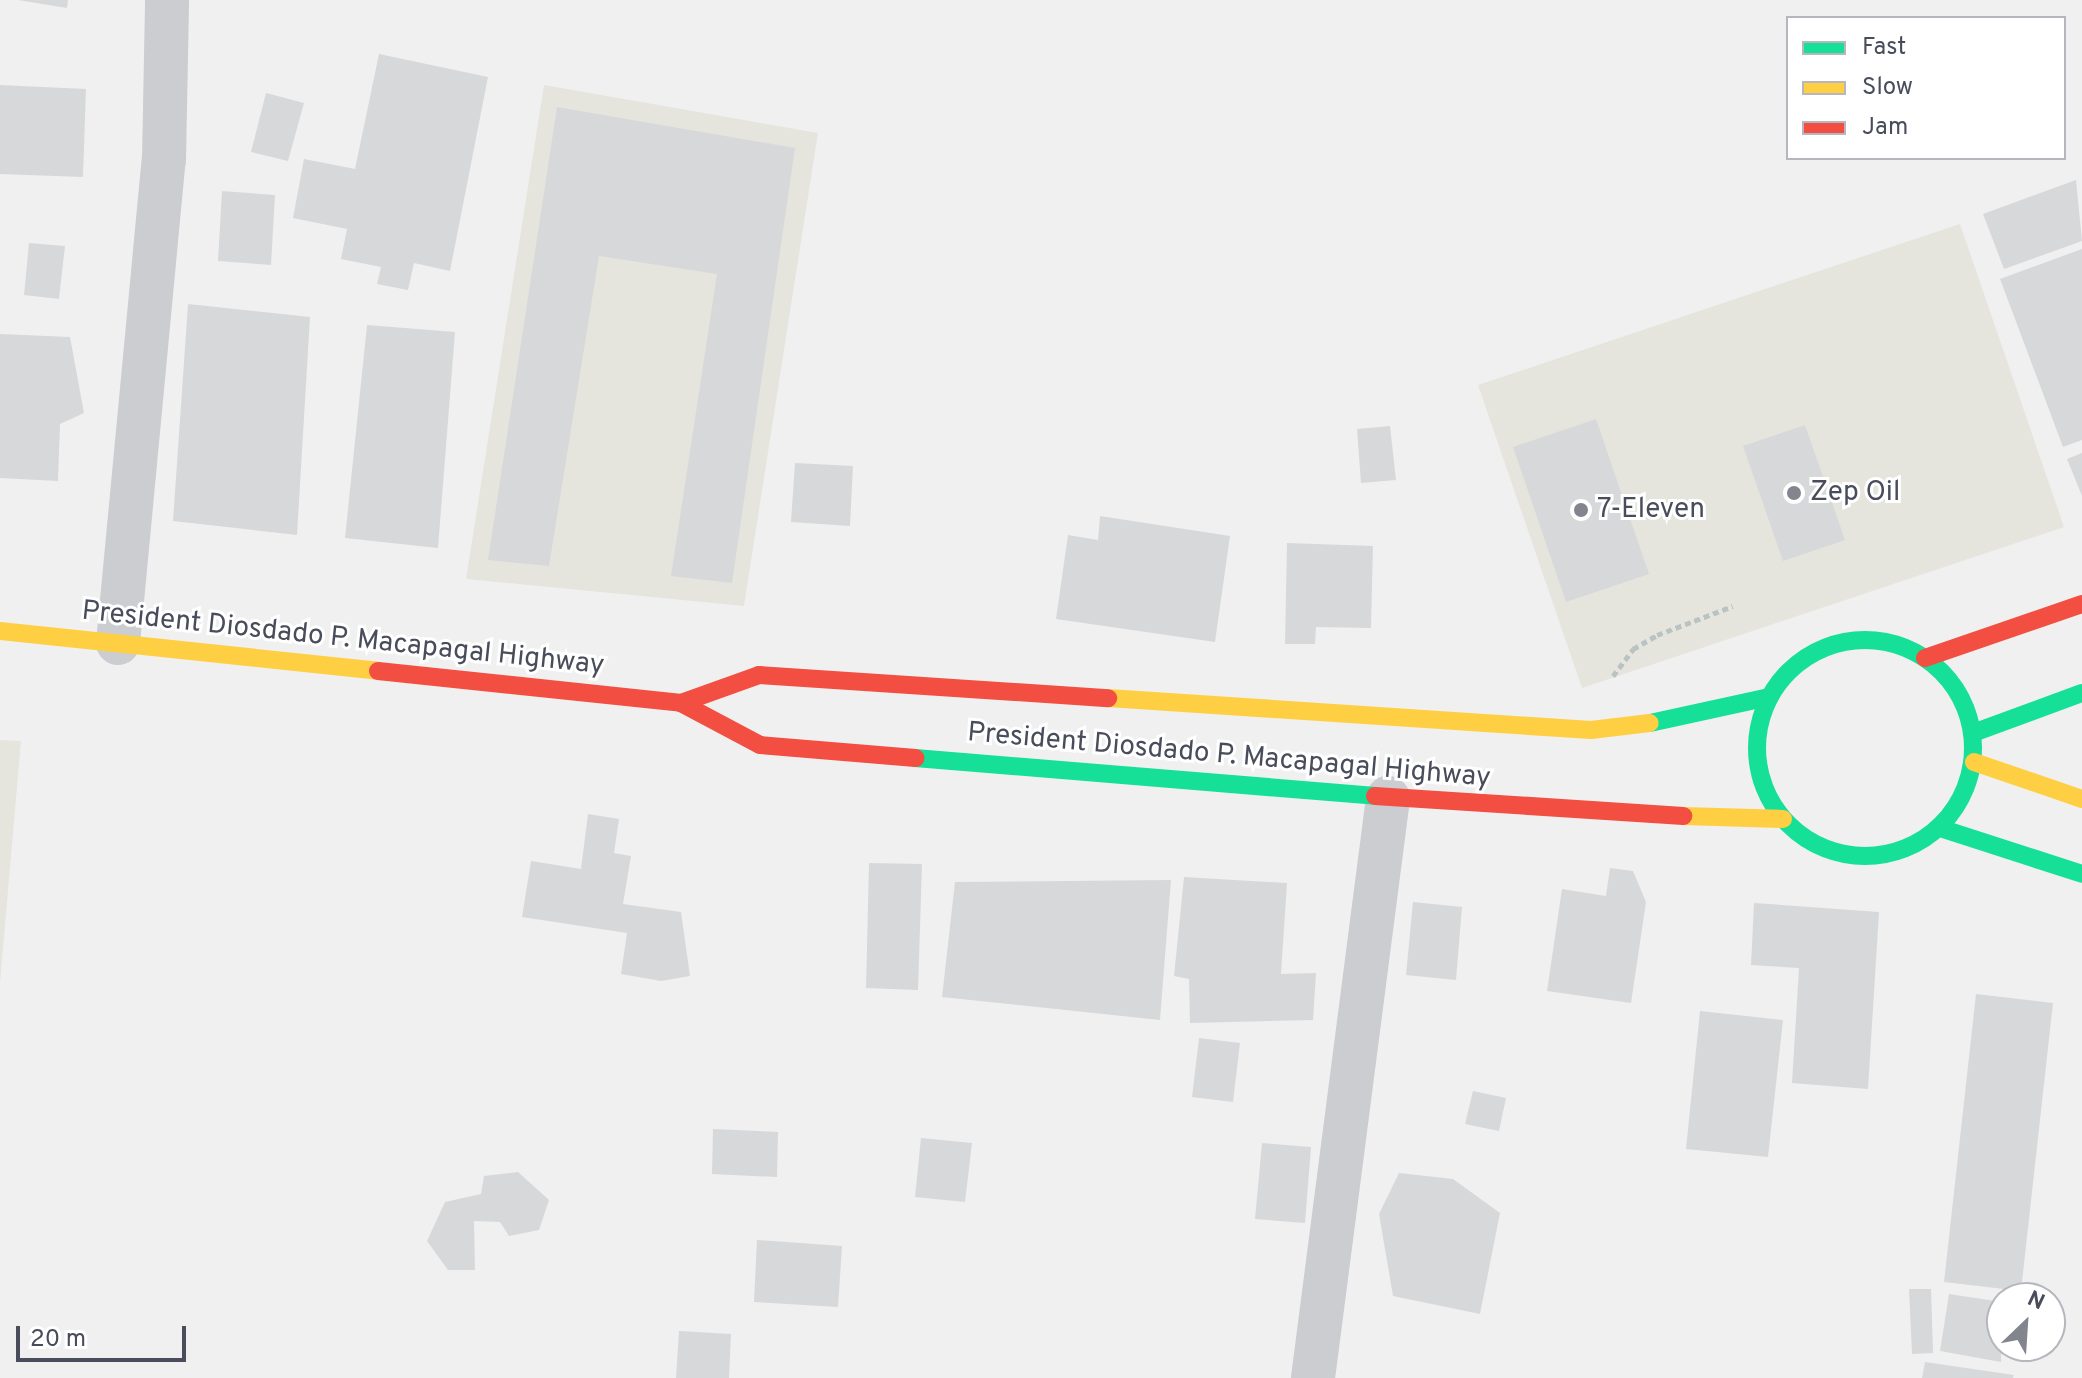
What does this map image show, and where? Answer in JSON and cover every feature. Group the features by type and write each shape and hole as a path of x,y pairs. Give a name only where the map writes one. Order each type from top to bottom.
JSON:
{"main road":[{"path":"1925,658 2082,604"},
{"name":"President Diosdado P. Macapagal Highway","path":"0,631 681,703 760,745 1388,798 1783,819"},
{"path":"1875,640 1925,658 1957,691 1973,733 1974,762 1968,786 1940,828 1903,849 1860,857 1805,839 1783,819 1757,759 1769,697 1801,661 1849,641 1875,640"},
{"name":"President Diosdado P. Macapagal Highway","path":"681,703 759,675 1591,730 1696,717 1769,697"},
{"path":"1973,733 2082,693"},
{"path":"1974,762 2082,799"},
{"path":"1940,828 2018,859 2082,874"}],"street":[{"path":"118,643 164,160 167,0"},
{"path":"1313,1378 1388,798"}],"path":[{"path":"1591,730 1602,694 1633,649 1733,606"}],"shaded area":[{"path":"544,85 818,133 744,606 466,579"},
{"path":"1960,224 2064,527 1582,688 1478,385"},
{"path":"0,740 21,741 0,983"}],"building":[{"path":"18,0 68,0 67,8"},
{"path":"379,54 488,77 450,271 414,263 408,290 377,284 381,267 341,259 347,229 293,218 304,159 355,169"},
{"path":"0,85 86,89 83,177 0,174"},
{"path":"266,93 304,103 288,161 251,152"},
{"path":"557,107 795,148 732,583 671,576 717,274 599,256 549,566 488,560"},
{"path":"2076,180 2082,241 2004,269 1983,214"},
{"path":"222,191 275,195 271,265 218,261"},
{"path":"29,243 65,246 59,299 24,295"},
{"path":"2082,249 2082,440 2063,447 2000,279"},
{"path":"188,304 310,317 297,535 173,521"},
{"path":"367,325 455,332 438,548 345,538"},
{"path":"0,334 70,337 84,413 60,424 58,481 0,478"},
{"name":"7-Eleven","path":"1596,419 1649,574 1566,602 1513,447"},
{"name":"Zep Oil","path":"1805,425 1845,540 1783,561 1743,446"},
{"path":"1390,426 1396,480 1361,483 1357,429"},
{"path":"2082,453 2082,496 2067,459"},
{"path":"795,463 853,466 850,526 791,522"},
{"path":"1100,516 1230,536 1215,642 1056,619 1068,535 1098,540"},
{"path":"1287,543 1373,546 1371,628 1316,627 1315,644 1285,644"},
{"path":"588,814 619,819 614,853 631,856 623,904 681,912 690,976 661,981 621,974 627,933 522,917 531,861 581,869"},
{"path":"869,863 922,864 918,990 866,988"},
{"path":"1610,868 1633,871 1646,902 1631,1003 1547,991 1562,889 1606,896"},
{"path":"1184,877 1287,883 1281,974 1316,973 1313,1020 1190,1023 1189,979 1174,976"},
{"path":"1171,880 1160,1020 942,997 955,882"},
{"path":"1413,902 1462,907 1456,980 1406,975"},
{"path":"1754,903 1879,912 1868,1089 1792,1083 1799,968 1751,965"},
{"path":"1976,994 2053,1003 2022,1282 1986,1282 1986,1287 1944,1282"},
{"path":"1700,1011 1783,1020 1768,1157 1686,1149"},
{"path":"1199,1038 1240,1043 1233,1102 1192,1097"},
{"path":"1473,1091 1506,1098 1499,1131 1465,1124"},
{"path":"713,1129 778,1132 777,1177 712,1174"},
{"path":"921,1138 972,1143 965,1202 915,1197"},
{"path":"1262,1143 1311,1147 1305,1223 1255,1219"},
{"path":"518,1172 549,1200 539,1230 509,1236 500,1222 474,1221 475,1270 448,1270 427,1241 445,1202 481,1194 484,1176"},
{"path":"1399,1173 1453,1179 1500,1213 1480,1314 1393,1296 1379,1214"},
{"path":"757,1240 842,1246 838,1307 754,1302"},
{"path":"1909,1289 1931,1289 1933,1353 1912,1354"},
{"path":"1949,1294 1986,1300 1986,1359 1940,1351"},
{"path":"679,1331 731,1334 729,1378 676,1378"},
{"path":"1925,1362 2014,1375 2013,1378 1922,1378"}],"traffic: fast":[{"path":"1865,640 1906,648 1925,658 1941,672 1955,688 1965,707 1973,748 1965,789 1955,808 1941,824 1925,838 1906,848 1865,856 1824,848 1805,838 1789,824 1775,808 1765,789 1757,748 1765,707 1775,688 1789,672 1805,658 1824,648 1865,640"},
{"path":"1973,733 2082,693"},
{"path":"1650,723 1769,697"},
{"path":"915,758 1375,796"},
{"path":"1940,828 2082,874"}],"traffic: slow":[{"path":"0,631 378,671"},
{"path":"1108,698 1591,730 1650,723"},
{"path":"1974,762 2082,799"},
{"path":"1683,816 1783,819"}],"traffic: jam":[{"path":"1925,658 2082,604"},
{"path":"378,671 681,703 760,745 915,758"},
{"path":"681,703 759,675 1108,698"},
{"path":"1375,796 1683,816"}],"place":[{"name":"Zep Oil","path":"1794,493"},
{"name":"7-Eleven","path":"1581,510"}]}
